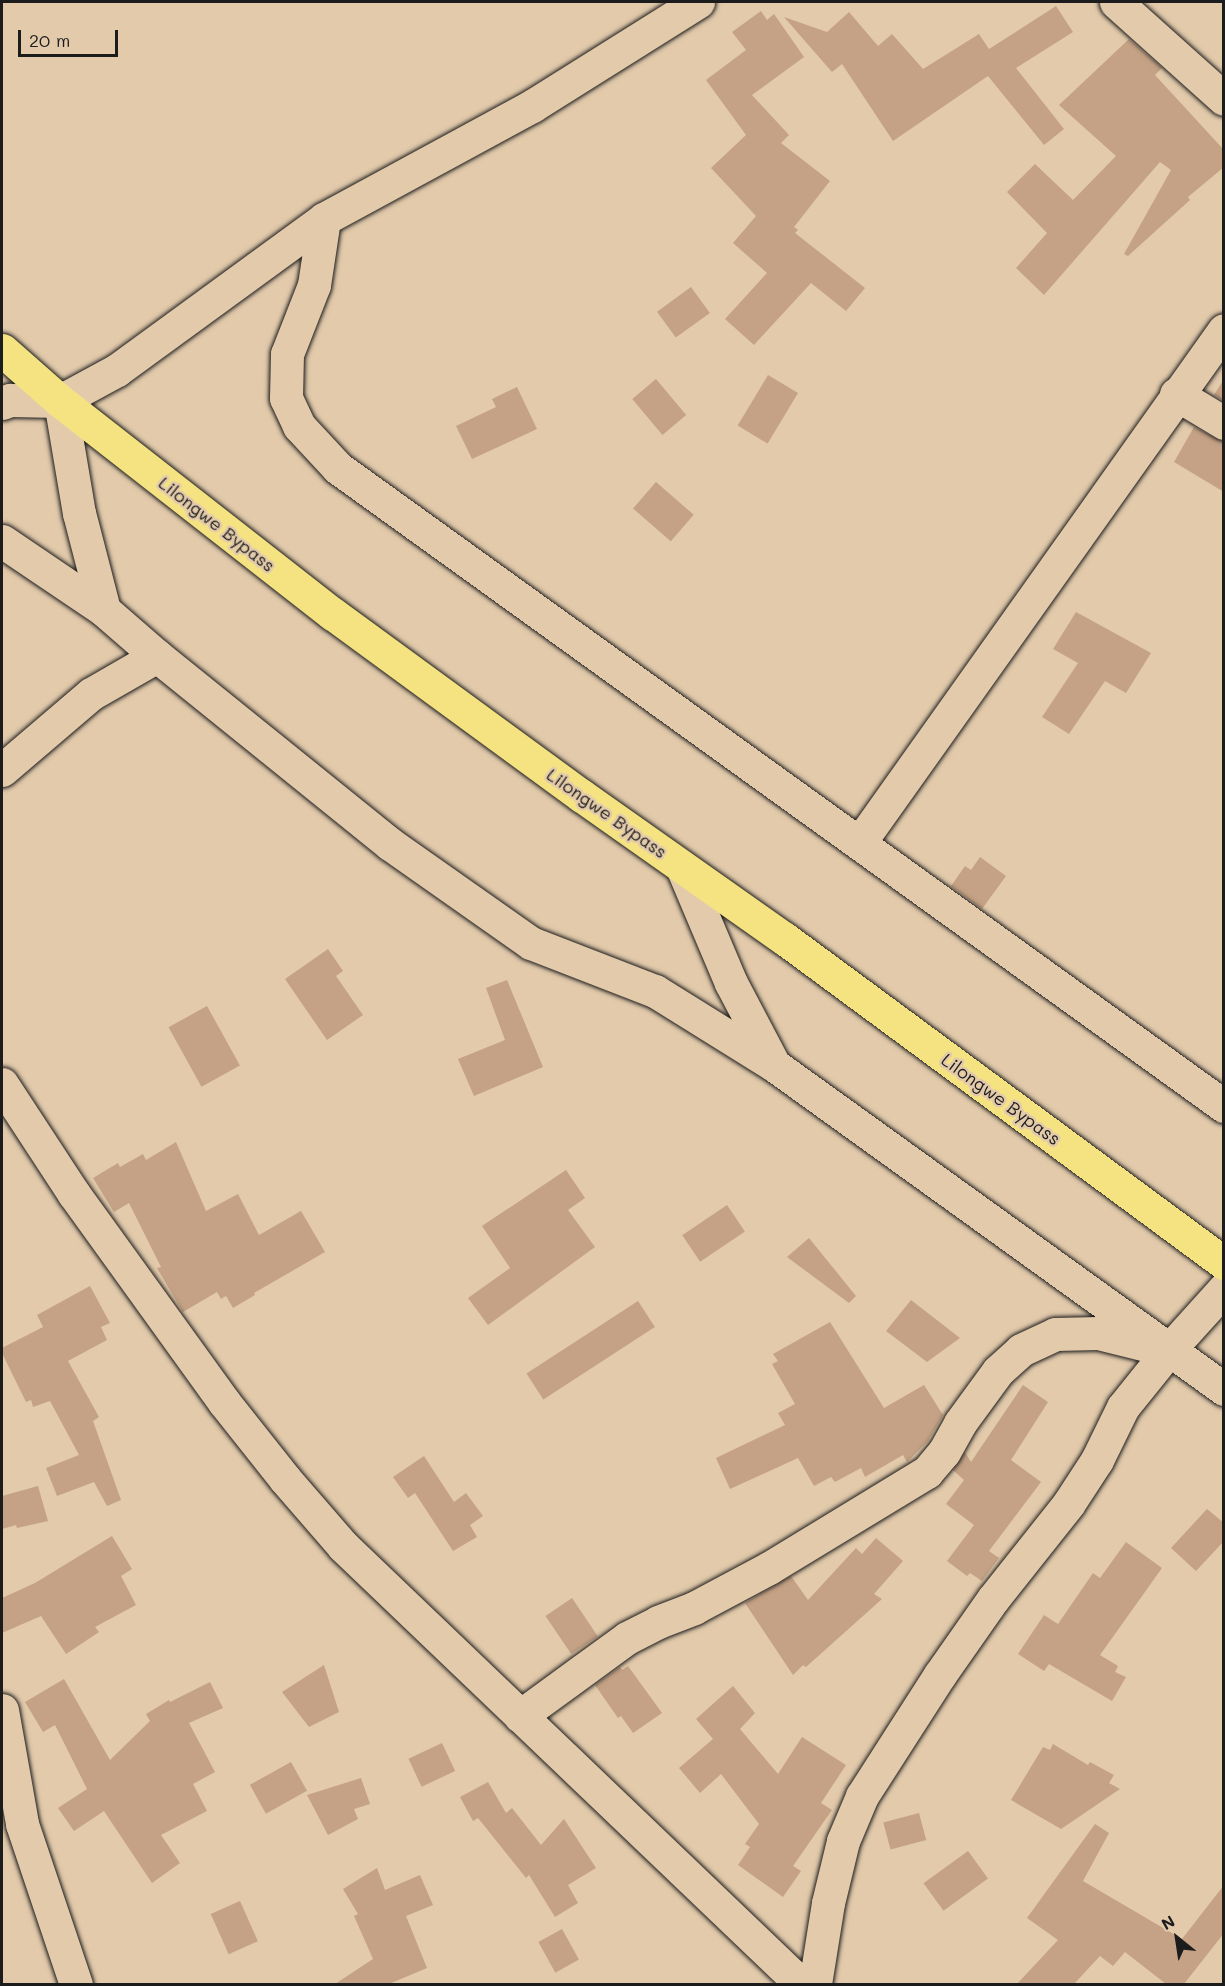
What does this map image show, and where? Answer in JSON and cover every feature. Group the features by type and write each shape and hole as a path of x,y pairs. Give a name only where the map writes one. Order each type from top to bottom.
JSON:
{"main road":[{"name":"Lilongwe Bypass","path":"2,350 60,401 333,614 785,939 1224,1263"}],"street":[{"path":"2,403 10,400 60,401 117,370 324,219 532,106 698,2"},
{"path":"1116,2 1224,99"},
{"path":"324,219 314,285 287,354 286,398 299,426 338,468 1224,1106"},
{"path":"860,842 1176,394 1224,330"},
{"path":"1176,394 1224,423"},
{"path":"60,401 79,513 104,610"},
{"path":"2,541 104,610 157,656 390,844 531,943 655,991 774,1065 1168,1351 1224,1389"},
{"path":"2,770 91,694 157,656"},
{"path":"682,867 731,983 774,1065"},
{"path":"2,1084 74,1194 224,1402 285,1479 351,1554 801,1984"},
{"path":"815,1984 828,1903 843,1840 862,1796 939,1676 993,1599 1069,1503 1097,1460 1123,1407 1168,1351 1224,1289"},
{"path":"520,1716 627,1638 694,1608 769,1568 927,1472 944,1452 960,1423 998,1371 1021,1350 1055,1334 1098,1333 1168,1351"},
{"path":"2,1710 22,1824 76,1984"}],"building":[{"path":"1056,6 1073,32 1016,68 1064,129 1044,145 988,76 893,141 842,64 832,72 784,17 827,32 849,12 878,46 892,34 923,69 979,34 989,49"},
{"path":"761,11 767,20 774,14 804,57 752,95 789,135 781,143 830,181 794,227 798,230 795,233 865,288 846,311 811,283 754,345 725,319 767,273 733,243 756,216 711,168 746,135 706,80 746,50 732,32"},
{"path":"1129,39 1162,68 1155,75 1224,150 1224,167 1188,197 1190,200 1128,256 1124,254 1171,170 1160,162 1044,295 1016,268 1047,233 1007,192 1035,164 1073,200 1116,156 1059,105"},
{"path":"691,287 710,313 676,338 657,312"},
{"path":"768,375 798,393 768,444 738,426"},
{"path":"656,379 686,415 662,435 632,399"},
{"path":"1224,379 1224,401 1214,395"},
{"path":"517,387 537,429 472,459 456,426 496,407 492,399"},
{"path":"1194,427 1224,442 1224,492 1174,462"},
{"path":"656,482 694,515 671,541 633,508"},
{"path":"1076,612 1151,653 1126,693 1105,681 1069,734 1042,717 1078,663 1053,649"},
{"path":"980,857 1006,876 982,909 951,886 965,866 971,870"},
{"path":"328,949 343,971 336,976 363,1015 327,1040 285,979"},
{"path":"507,980 543,1067 474,1096 458,1059 505,1040 486,988"},
{"path":"207,1006 240,1065 201,1087 169,1027"},
{"path":"176,1142 206,1211 238,1194 259,1235 301,1211 325,1252 254,1293 255,1295 233,1308 226,1296 221,1299 217,1292 183,1312 157,1268 161,1267 129,1203 114,1212 93,1178 118,1163 120,1167 143,1154 146,1160"},
{"path":"566,1170 585,1198 568,1210 595,1247 488,1325 468,1298 510,1268 482,1226"},
{"path":"727,1205 745,1232 700,1262 682,1235"},
{"path":"809,1238 856,1296 849,1303 787,1257"},
{"path":"90,1286 110,1323 101,1327 107,1340 68,1361 99,1417 93,1421 121,1500 107,1506 94,1482 57,1496 46,1468 79,1455 50,1401 33,1407 31,1400 26,1402 2,1353 2,1348 43,1327 37,1315"},
{"path":"911,1300 960,1338 927,1362 886,1331"},
{"path":"638,1301 655,1327 543,1399 526,1373"},
{"path":"830,1322 884,1408 924,1385 943,1415 928,1441 907,1462 903,1455 865,1477 861,1468 835,1482 831,1477 814,1486 798,1458 730,1489 716,1458 785,1425 778,1413 795,1404 772,1364 778,1361 773,1354"},
{"path":"1023,1385 1048,1402 1011,1460 1041,1482 989,1551 999,1558 982,1581 970,1573 967,1576 947,1561 974,1525 946,1504 964,1480 953,1470 965,1452 971,1462"},
{"path":"424,1456 454,1502 466,1493 483,1516 470,1525 477,1537 453,1551 415,1493 408,1498 393,1477"},
{"path":"38,1486 48,1521 2,1529 2,1496"},
{"path":"1207,1509 1224,1523 1224,1541 1196,1571 1171,1548"},
{"path":"112,1536 132,1569 121,1576 136,1605 95,1627 99,1632 66,1654 41,1616 2,1633 2,1598 35,1583"},
{"path":"876,1538 903,1561 874,1594 882,1599 806,1667 803,1665 793,1675 745,1603 791,1576 808,1600 856,1548 862,1554"},
{"path":"1126,1542 1162,1568 1100,1655 1118,1666 1115,1672 1126,1677 1112,1701 1049,1664 1044,1671 1018,1654 1044,1615 1058,1624 1093,1573 1100,1578"},
{"path":"572,1598 598,1636 571,1654 545,1616"},
{"path":"324,1665 339,1712 309,1727 282,1692"},
{"path":"628,1666 662,1713 633,1733 621,1716 618,1718 595,1685 620,1667 622,1670"},
{"path":"64,1679 110,1760 150,1721 146,1714 169,1700 170,1702 210,1682 223,1708 189,1723 215,1772 193,1784 207,1811 161,1835 180,1863 152,1883 104,1811 74,1831 58,1808 87,1789 55,1725 43,1732 25,1702"},
{"path":"733,1686 755,1713 740,1729 778,1774 802,1737 846,1765 821,1803 832,1810 793,1866 801,1871 783,1897 738,1865 750,1847 745,1844 759,1824 721,1774 700,1793 679,1768 713,1739 696,1719"},
{"path":"442,1743 455,1771 422,1787 408,1759"},
{"path":"1053,1744 1088,1765 1090,1762 1114,1775 1109,1783 1120,1789 1061,1829 1011,1800 1043,1747 1050,1750"},
{"path":"291,1762 307,1791 266,1814 250,1785"},
{"path":"361,1778 370,1804 354,1809 358,1819 328,1835 307,1795"},
{"path":"488,1782 506,1813 512,1808 541,1845 564,1819 596,1868 568,1885 578,1903 555,1917 529,1875 526,1878 478,1818 473,1821 460,1797"},
{"path":"919,1813 926,1840 891,1850 883,1823"},
{"path":"1095,1824 1109,1833 1083,1881 1182,1939 1224,1885 1224,1933 1184,1984 1166,1984 1125,1952 1113,1966 1100,1956 1074,1984 1017,1984 1058,1940 1027,1918"},
{"path":"968,1851 988,1879 943,1911 924,1883"},
{"path":"377,1868 385,1890 420,1875 433,1905 406,1916 427,1968 389,1984 335,1984 373,1959 354,1916 358,1914 343,1889"},
{"path":"240,1901 258,1941 229,1954 211,1914"},
{"path":"562,1929 579,1960 555,1973 538,1942"}]}
